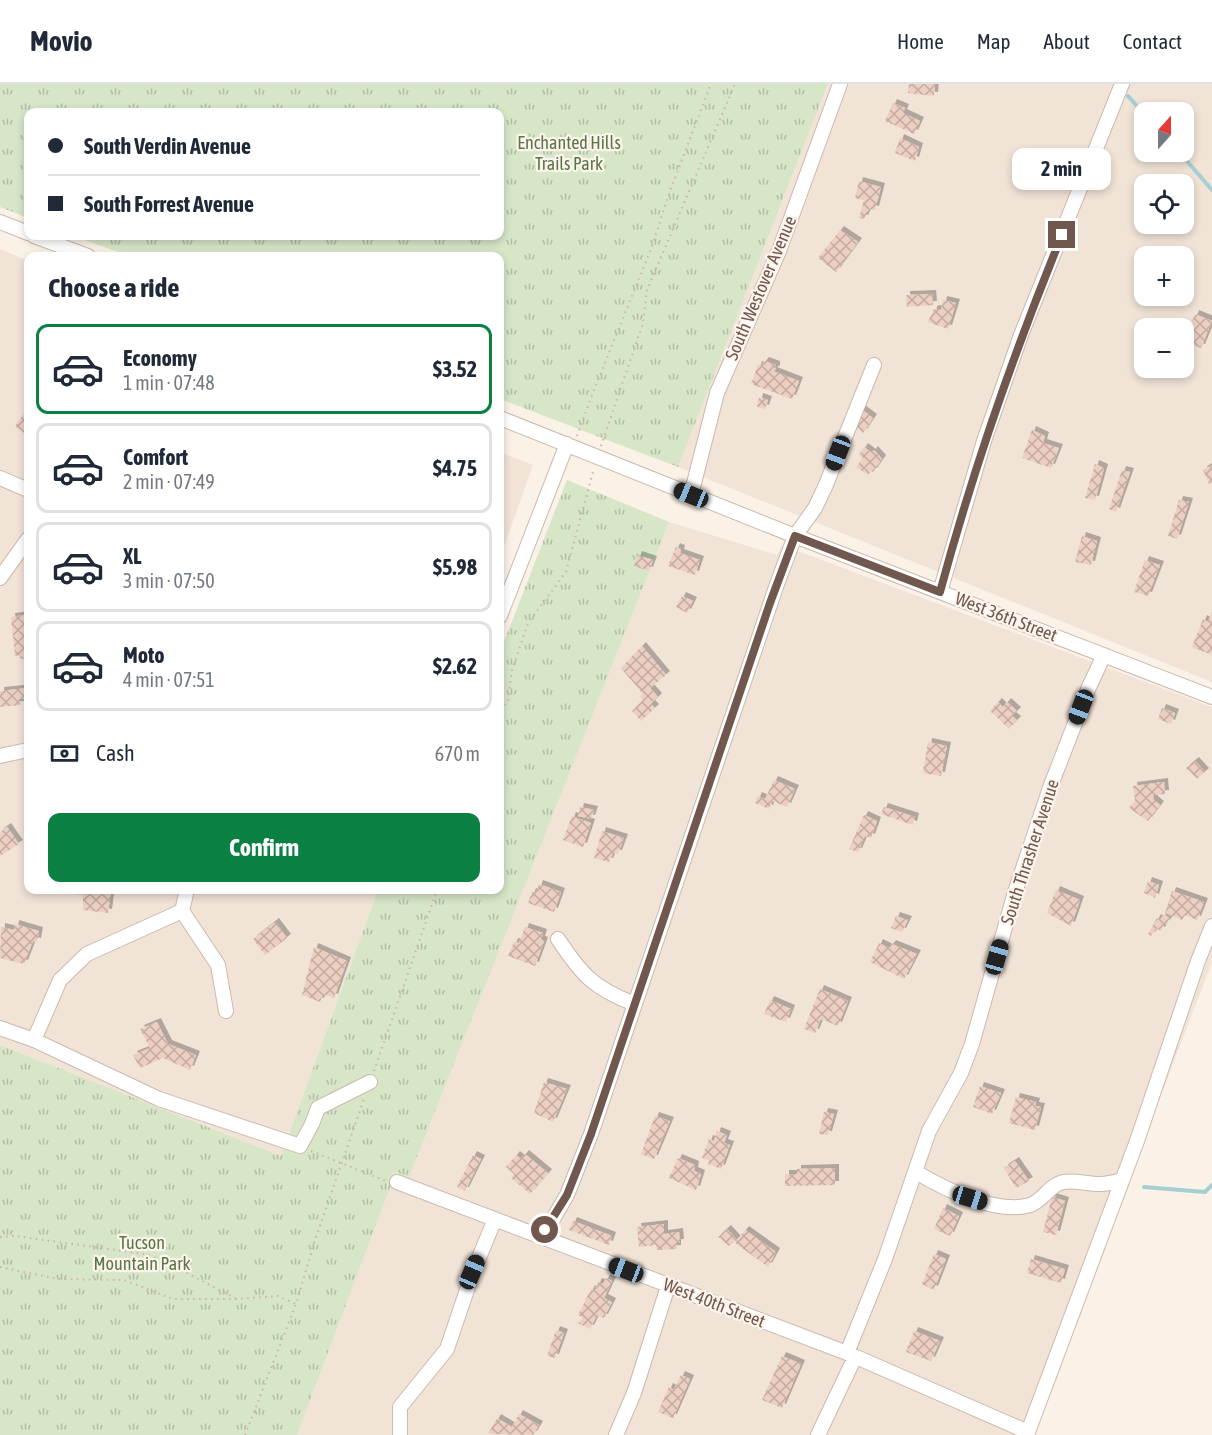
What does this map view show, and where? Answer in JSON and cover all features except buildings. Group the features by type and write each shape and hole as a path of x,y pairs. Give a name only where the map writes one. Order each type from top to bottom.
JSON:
{"street":[{"name":"South Westover Avenue","path":"691,495 717,393 778,251 840,84"},
{"path":"940,592 984,441 1021,335 1122,84"},
{"path":"0,222 24,231"},
{"path":"45,240 77,252"},
{"path":"542,1238 575,1177 703,806 769,606 795,536 815,508 825,487 874,365"},
{"name":"West 36th Street","path":"504,420 795,536 1212,697"},
{"path":"504,606 570,445"},
{"path":"0,478 24,488"},
{"path":"0,578 24,545"},
{"name":"South Thrasher Avenue","path":"818,1435 851,1355 930,1131 960,1073 972,1044 1016,892 1051,785 1089,687 1104,655"},
{"path":"0,756 24,751"},
{"path":"186,894 182,911 218,965 226,1011"},
{"path":"34,1040 60,980 87,954 182,911"},
{"path":"916,1172 939,1186 970,1198 1012,1207 1031,1205 1060,1182 1100,1184 1122,1180 1212,926"},
{"path":"558,939 576,967 595,985 617,998 635,1004"},
{"path":"0,1028 34,1040 159,1099 300,1146 318,1108 370,1082"},
{"name":"West 40th Street","path":"398,1182 851,1355 1028,1432 1122,1180"},
{"path":"400,1435 400,1407 447,1349 472,1272 495,1219"},
{"path":"616,1435 634,1394 668,1286"}],"path":[{"path":"570,445 651,249 670,191 711,84"},
{"path":"504,706 508,702 512,670 528,623 566,572 597,456 643,323 647,290 735,84"},
{"path":"246,1435 296,1304 436,894"},
{"path":"300,1146 381,1181 398,1182"},
{"path":"0,1237 15,1236 145,1254 162,1260 237,1299"},
{"path":"0,1267 58,1279 124,1280 173,1299 237,1299 278,1296 296,1304"}],"shaded area":[{"path":"828,84 1212,84 1212,682 678,467"},
{"path":"0,249 24,259 24,894 377,894 281,1156 0,1045"},
{"path":"504,454 533,465 504,547"},
{"path":"669,522 777,555 782,545 1212,707 1212,962 1031,1435 297,1435 396,1172 409,1176"}],"green space":[{"name":"Enchanted Hills Trails Park","path":"0,84 828,84 678,467 504,401 504,252 118,252 85,240 504,240 504,108 24,108 24,216 0,207"},
{"name":"Tucson Mountain Park","path":"567,480 669,522 409,1177 396,1172 297,1435 0,1435 0,1045 281,1156 377,894 504,894 504,642"}],"waterway":[{"path":"1128,96 1134,103"},
{"path":"1188,162 1212,190"},
{"path":"1144,1187 1205,1192 1212,1185"}],"route":[{"path":"545,1230 567,1195 591,1134 770,603 795,536 940,592 984,441 1021,335 1062,235"}]}
